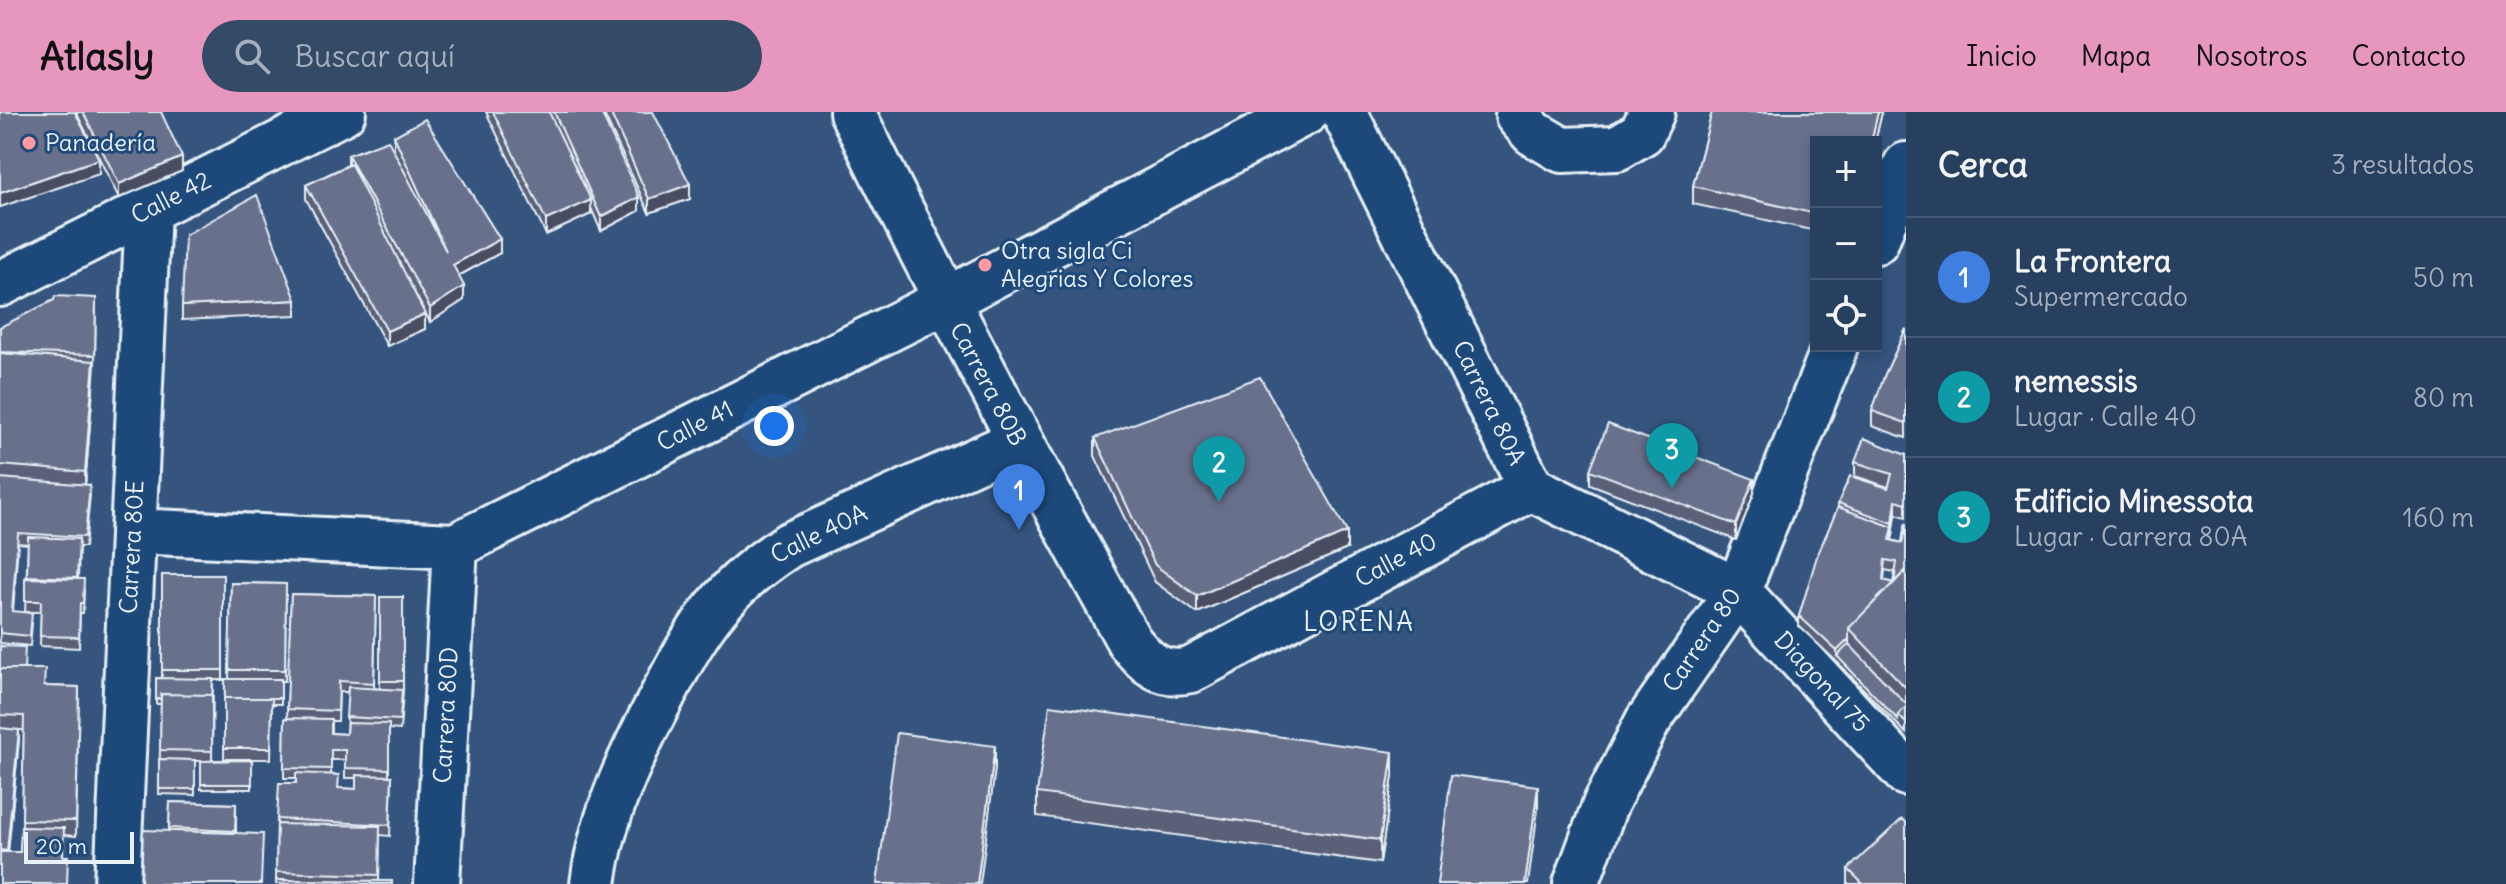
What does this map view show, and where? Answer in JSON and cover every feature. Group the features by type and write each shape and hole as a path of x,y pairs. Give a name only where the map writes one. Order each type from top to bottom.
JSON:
{"street":[{"name":"Calle 42","path":"0,284 343,112"},
{"name":"Carrera 80B","path":"852,112 945,301 1129,641 1145,661 1159,670 1175,673"},
{"name":"Calle 41","path":"133,531 455,546 945,301 1306,112"},
{"name":"Carrera 80A","path":"1344,112 1531,488 1738,591"},
{"path":"1518,116 1533,133 1562,150 1617,148 1642,133 1652,112"},
{"path":"1882,226 1906,165"},
{"name":"Carrera 80E","path":"117,884 148,210"},
{"name":"Carrera 80","path":"1576,884 1605,805 1648,721 1738,591 1833,352"},
{"name":"Calle 40A","path":"593,884 613,800 645,729 693,638 723,600 757,565 789,545 1019,441"},
{"name":"Calle 40","path":"1175,673 1191,670 1531,488"},
{"name":"Carrera 80D","path":"437,884 455,546"},
{"name":"Diagonal 75","path":"1738,591 1906,773"}],"building":[{"path":"0,112 75,112 99,159 0,193"},
{"path":"83,112 161,112 182,157 119,184"},
{"path":"493,112 549,112 591,200 546,220"},
{"path":"554,112 601,112 639,197 601,217"},
{"path":"610,112 653,112 690,184 649,199"},
{"path":"1712,112 1878,112 1872,136 1810,136 1810,213 1693,186"},
{"path":"425,119 500,239 453,265 464,286 430,308 348,155 388,140 446,251 394,136"},
{"path":"351,164 425,314 387,331 306,185"},
{"path":"257,195 296,300 182,306 185,235"},
{"path":"55,296 96,298 95,355 0,352 0,327 54,300"},
{"path":"1906,329 1906,423 1872,411"},
{"path":"0,353 94,361 85,472 0,465"},
{"path":"1260,377 1347,532 1197,596 1155,565 1095,438"},
{"path":"1608,424 1754,479 1736,525 1590,470"},
{"path":"1864,438 1906,455 1906,503 1896,500 1893,523 1838,503 1850,476 1888,488 1892,474 1855,462"},
{"path":"0,478 90,485 85,537 18,533 12,611 32,613 30,636 0,633"},
{"path":"1838,507 1893,527 1890,540 1902,543 1906,534 1906,570 1894,583 1897,562 1885,560 1883,580 1893,583 1849,628 1849,639 1837,651 1799,616 1817,556"},
{"path":"28,537 79,539 77,578 27,576"},
{"path":"1906,570 1906,688 1849,628"},
{"path":"162,575 223,575 223,670 162,670"},
{"path":"25,578 84,579 79,637 40,636 41,601 25,601"},
{"path":"231,583 286,584 285,670 229,670"},
{"path":"291,594 376,596 374,683 339,681 338,711 287,709"},
{"path":"380,597 403,597 403,681 380,681"},
{"path":"1849,644 1906,704 1898,720 1837,656"},
{"path":"0,646 25,647 24,669 0,669"},
{"path":"0,669 45,669 44,686 79,687 76,821 22,820 24,716 0,715"},
{"path":"156,678 213,679 212,700 212,695 161,694 161,699 156,699"},
{"path":"225,679 281,679 281,698 225,698"},
{"path":"348,687 402,690 400,720 346,717"},
{"path":"161,694 212,695 212,751 160,750"},
{"path":"224,698 272,698 271,748 224,748"},
{"path":"1050,705 1393,752 1380,840 1037,793"},
{"path":"1906,707 1906,723 1898,715"},
{"path":"285,718 331,719 331,733 346,734 347,723 389,724 389,769 345,768 345,750 331,750 331,769 284,768"},
{"path":"0,728 19,730 7,851 0,850"},
{"path":"897,733 995,746 977,884 877,884"},
{"path":"159,759 195,760 195,789 159,789"},
{"path":"252,760 252,784 201,784 201,761"},
{"path":"296,773 339,775 338,788 356,789 356,775 392,776 390,825 277,819 279,783 296,783"},
{"path":"1451,775 1538,786 1525,884 1437,884"},
{"path":"170,802 236,804 235,831 169,828"},
{"path":"1902,819 1906,822 1906,884 1863,884 1848,869"},
{"path":"277,824 380,826 379,875 276,872"},
{"path":"21,827 64,828 63,856 68,856 67,884 0,884 0,852 20,852"},
{"path":"143,830 263,834 261,884 141,884"},
{"path":"276,880 392,881 392,884 276,884"}],"place":[{"name":"Panadería","path":"29,143"},
{"name":"Otra sigla Ci Alegrias Y Colores","path":"985,265"},
{"name":"Edificio Minessota","path":"1672,489"},
{"name":"nemessis","path":"1219,502"},
{"name":"La Frontera","path":"1019,530"}],"district":[{"name":"LORENA","path":"1359,622"}]}
